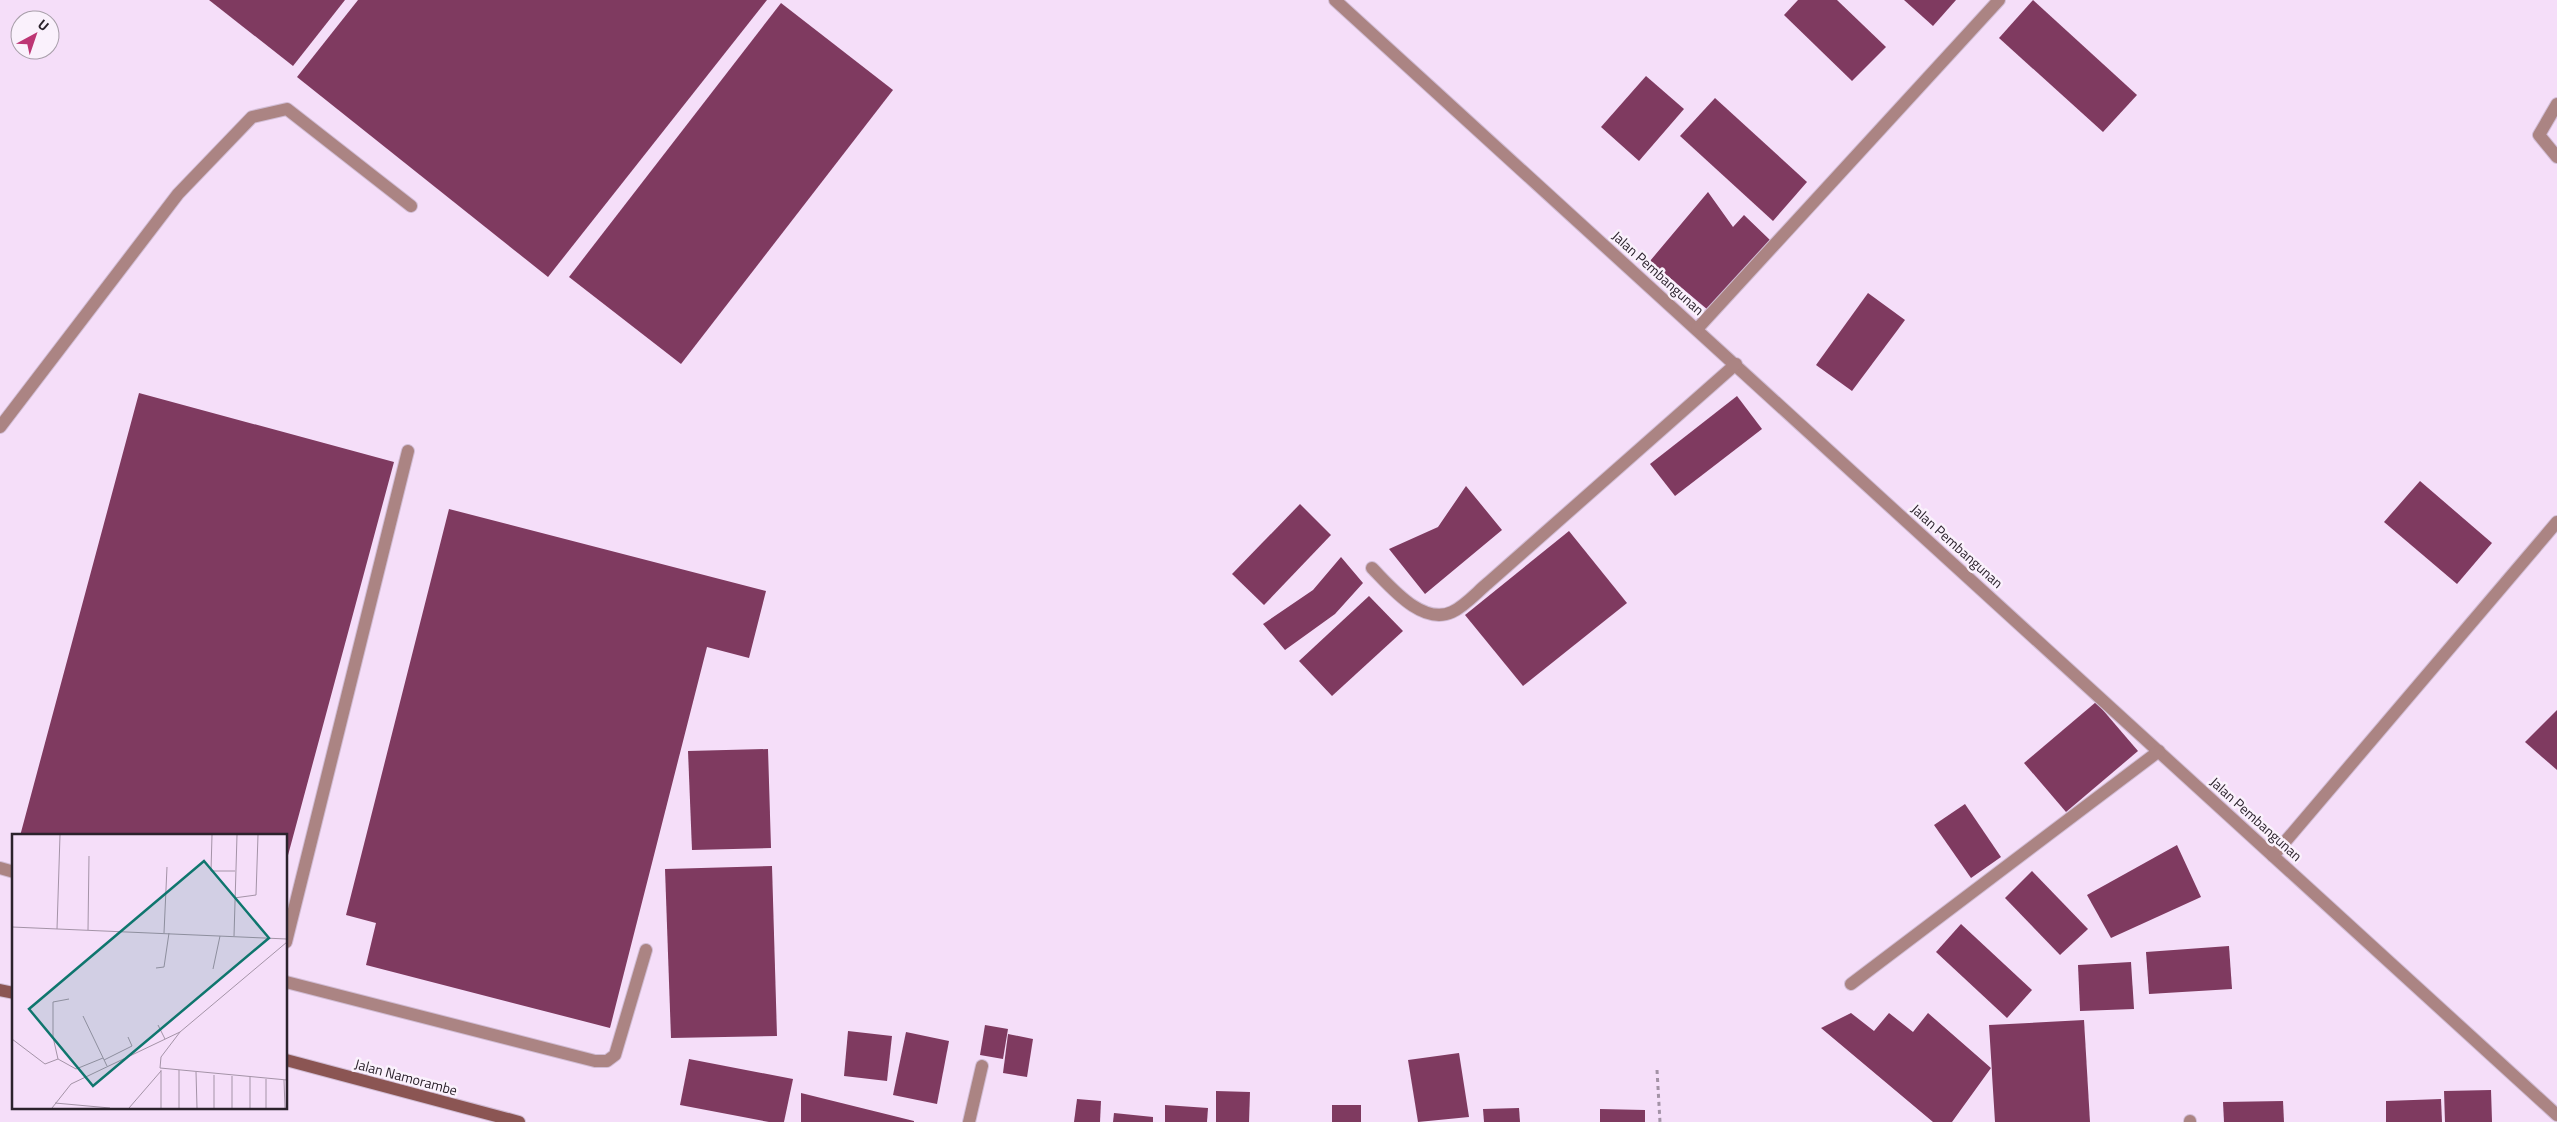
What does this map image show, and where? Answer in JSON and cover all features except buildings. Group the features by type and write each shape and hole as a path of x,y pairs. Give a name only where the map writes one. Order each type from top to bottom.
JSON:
{"main road":[{"name":"Jalan Namorambe","path":"288,1061 519,1122"}],"street":[{"name":"Jalan Pembangunan","path":"1335,0 2557,1115"},
{"path":"1697,329 1999,0"},
{"path":"2557,104 2539,135 2557,157"},
{"path":"0,427 178,194 252,116 287,109 411,206"},
{"path":"1372,568 1408,604 1432,613 1451,612 1496,577 1736,364"},
{"path":"288,934 408,451"},
{"path":"2273,856 2555,528"},
{"path":"1852,984 2159,751"},
{"path":"288,983 585,1059 606,1061 615,1055 646,950"},
{"path":"969,1122 982,1066"}],"path":[{"path":"1658,1070 1660,1122"}]}
